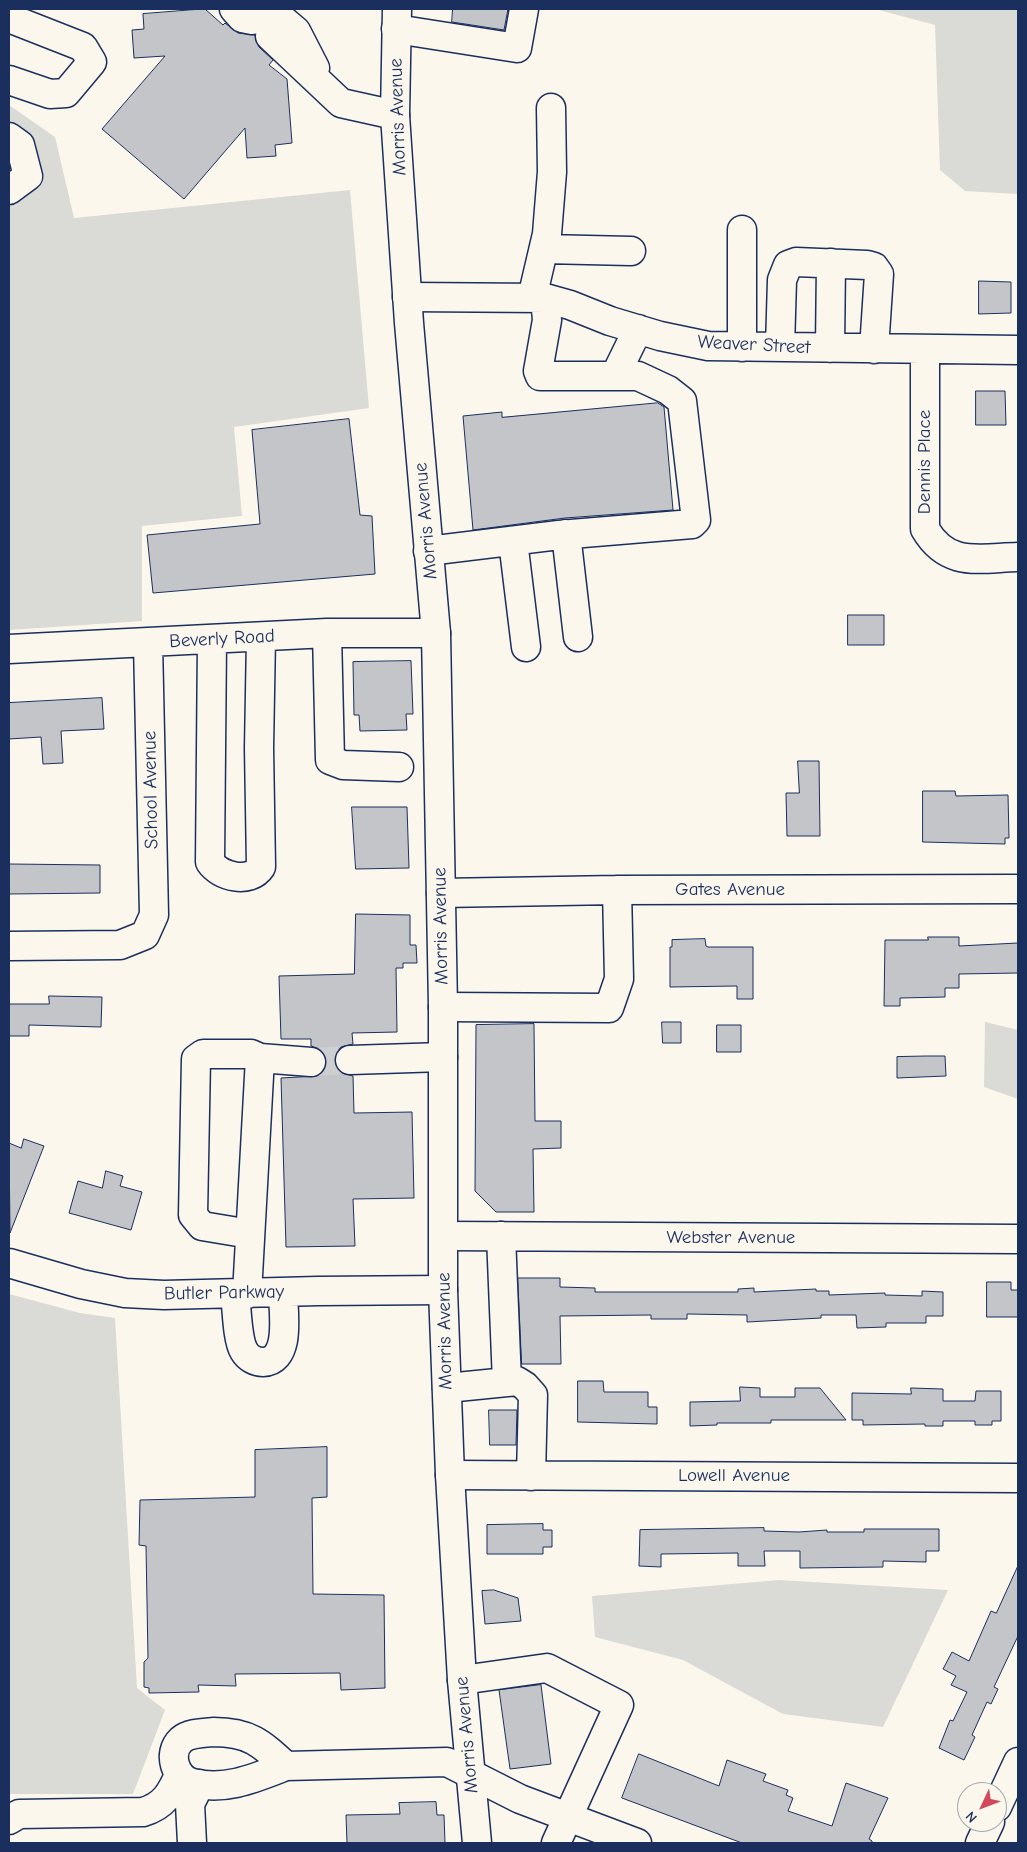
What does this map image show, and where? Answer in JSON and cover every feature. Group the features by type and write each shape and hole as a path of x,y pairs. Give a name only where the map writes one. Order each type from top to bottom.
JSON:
{"street":[{"path":"9,80 50,94 66,93 92,62 83,47 9,17 12,9"},
{"path":"396,19 439,36 517,48 524,9"},
{"path":"257,18 296,31 324,88 341,103 395,115"},
{"name":"Morris Avenue","path":"396,19 395,115 407,297 436,633 443,1008 443,1290 446,1388 462,1680 477,1843"},
{"path":"428,551 566,534 692,524 696,520 682,401 668,390 638,376 540,376 538,370 547,320 539,298 552,172 551,108"},
{"path":"9,137 20,145 28,176 9,190"},
{"path":"742,230 742,347"},
{"path":"544,249 631,252"},
{"path":"780,348 782,280 788,265 796,262 867,265 874,267 879,274 874,349"},
{"path":"830,348 831,263"},
{"name":"Weaver Street","path":"407,297 539,298 638,329 708,346 1018,350"},
{"path":"615,376 638,329"},
{"name":"Dennis Place","path":"925,350 924,529 932,542 946,553 969,558 1018,557"},
{"path":"566,534 578,637"},
{"path":"513,541 526,647"},
{"path":"327,633 330,760 343,766 399,767"},
{"name":"Beverly Road","path":"9,649 327,633 436,633"},
{"path":"212,640 210,862 222,874 233,877 256,873 261,868 259,748 261,637"},
{"name":"School Avenue","path":"9,946 120,945 145,935 154,915 148,643"},
{"name":"Gates Avenue","path":"441,893 617,890 1018,889"},
{"path":"443,1008 609,1008 619,979 617,890"},
{"path":"250,1234 202,1226 193,1216 196,1059 203,1054 251,1054 260,1058 310,1062"},
{"path":"350,1060 443,1056"},
{"path":"260,1058 250,1234 241,1294 241,1345 249,1357 262,1362 275,1358 283,1346 283,1292"},
{"name":"Webster Avenue","path":"444,1236 1018,1239"},
{"path":"501,1236 507,1382"},
{"name":"Butler Parkway","path":"9,1263 81,1284 125,1293 164,1296 443,1290"},
{"path":"446,1388 517,1381 525,1386 533,1395 531,1476"},
{"name":"Lowell Avenue","path":"450,1476 1018,1478"},
{"path":"462,1680 547,1668 619,1705 556,1843"},
{"path":"286,1766 256,1740 232,1732 192,1735 182,1740 176,1748 174,1757 175,1766 190,1779 234,1785 286,1766 447,1762 520,1798 637,1843"},
{"path":"1007,1786 1018,1762"},
{"path":"9,1820 19,1814 143,1812 152,1809 165,1800 190,1779"},
{"path":"190,1779 192,1843"}],"shaded area":[{"path":"875,9 1018,9 1018,194 965,191 940,170 935,25"},
{"path":"9,105 55,137 74,218 350,190 369,408 234,427 242,516 142,526 142,621 9,630"},
{"path":"985,1022 1018,1030 1018,1099 984,1087"},
{"path":"9,1294 80,1313 115,1318 137,1688 165,1710 133,1794 9,1794"},
{"path":"779,1580 948,1590 883,1727 783,1714 683,1660 595,1637 592,1596"}],"building":[{"path":"205,9 223,25 225,23 238,33 255,35 259,47 273,60 269,65 287,79 292,143 275,145 276,156 247,158 245,128 184,199 102,129 165,56 134,58 132,30 144,29 143,14"},
{"path":"453,9 508,9 504,30 452,22"},
{"path":"979,281 1011,282 1011,313 979,314"},
{"path":"976,391 1005,391 1006,425 976,425"},
{"path":"658,403 664,407 673,510 565,518 473,530 463,416 502,412 502,417"},
{"path":"349,419 360,515 372,516 375,574 153,593 147,535 260,524 252,430"},
{"path":"848,615 884,615 884,645 848,645"},
{"path":"411,661 413,714 406,714 407,730 360,731 359,715 354,715 353,662"},
{"path":"102,698 104,729 61,731 63,763 43,764 41,737 9,739 9,703"},
{"path":"798,761 819,761 820,836 787,836 786,793 799,793"},
{"path":"923,791 955,791 956,796 1008,795 1009,838 1005,838 1005,844 923,842"},
{"path":"352,807 407,807 409,868 356,869"},
{"path":"9,864 100,865 100,893 9,894"},
{"path":"356,914 410,915 410,945 416,945 417,963 403,963 403,968 396,968 397,1032 352,1033 353,1044 341,1047 336,1053 334,1060 337,1068 342,1073 353,1076 354,1113 412,1112 414,1198 353,1199 355,1246 286,1247 281,1078 317,1076 324,1070 327,1063 325,1055 320,1049 311,1046 311,1039 281,1039 279,976 354,974"},
{"path":"928,937 959,937 959,946 1018,943 1018,973 959,974 959,988 945,988 945,997 900,998 900,1006 884,1006 885,940 928,940"},
{"path":"705,939 706,946 708,947 753,947 753,999 737,999 737,986 670,987 670,947 672,947 672,940"},
{"path":"49,996 102,997 101,1027 29,1025 29,1036 9,1036 9,1004 49,1004"},
{"path":"662,1022 681,1022 681,1043 663,1043"},
{"path":"534,1024 535,1121 561,1121 561,1148 533,1149 534,1212 496,1212 475,1191 476,1025"},
{"path":"717,1025 741,1025 741,1052 717,1052"},
{"path":"945,1056 946,1076 897,1078 897,1057"},
{"path":"24,1139 44,1146 10,1233 9,1143 21,1148"},
{"path":"106,1171 123,1176 120,1186 142,1192 131,1230 69,1213 78,1181 102,1188"},
{"path":"518,1278 560,1278 560,1287 595,1288 595,1292 738,1292 738,1289 754,1288 754,1292 816,1289 816,1291 829,1291 829,1295 885,1293 885,1295 922,1296 922,1291 943,1292 943,1316 926,1316 926,1323 886,1323 886,1327 857,1328 856,1315 821,1315 821,1318 747,1322 747,1315 687,1314 687,1319 651,1319 651,1315 560,1316 561,1364 522,1364"},
{"path":"987,1282 1011,1282 1011,1290 1018,1290 1018,1317 987,1317"},
{"path":"578,1381 603,1381 604,1392 648,1392 648,1407 657,1407 657,1424 578,1422"},
{"path":"740,1387 760,1388 760,1397 795,1397 795,1388 820,1388 846,1420 771,1420 771,1423 717,1423 717,1425 690,1426 690,1402 740,1401"},
{"path":"911,1388 943,1389 943,1401 975,1401 976,1391 1001,1391 1001,1421 992,1421 992,1425 975,1425 975,1421 943,1421 943,1426 925,1426 925,1424 863,1425 863,1420 852,1420 852,1393 911,1394"},
{"path":"489,1410 517,1410 516,1445 490,1445"},
{"path":"327,1447 327,1497 312,1498 313,1594 384,1595 385,1688 341,1690 340,1673 235,1674 236,1686 198,1685 199,1692 149,1693 149,1688 144,1687 144,1662 148,1658 146,1546 139,1545 140,1500 255,1497 255,1450"},
{"path":"543,1524 543,1530 552,1530 552,1547 543,1547 543,1554 487,1554 487,1525"},
{"path":"764,1528 764,1531 799,1532 827,1530 827,1532 864,1532 864,1529 939,1529 939,1551 926,1551 926,1562 883,1561 883,1567 800,1568 800,1551 764,1551 765,1566 738,1566 738,1553 661,1554 661,1567 639,1566 640,1530"},
{"path":"1018,1566 1018,1636 994,1687 998,1689 991,1704 987,1702 972,1735 975,1737 964,1760 939,1748 950,1720 953,1721 967,1692 951,1685 956,1676 943,1669 952,1652 969,1661 991,1611 996,1613"},
{"path":"494,1590 518,1598 521,1621 485,1624 482,1591"},
{"path":"541,1685 551,1764 510,1769 499,1690"},
{"path":"639,1754 719,1786 727,1760 766,1774 763,1781 788,1790 786,1795 793,1798 788,1811 832,1826 846,1783 888,1798 869,1839 872,1843 742,1843 622,1798"},
{"path":"436,1802 437,1815 444,1815 445,1843 347,1843 346,1815 400,1814 399,1803"}],"tunnel":[{"path":"311,1062 350,1060"}]}
